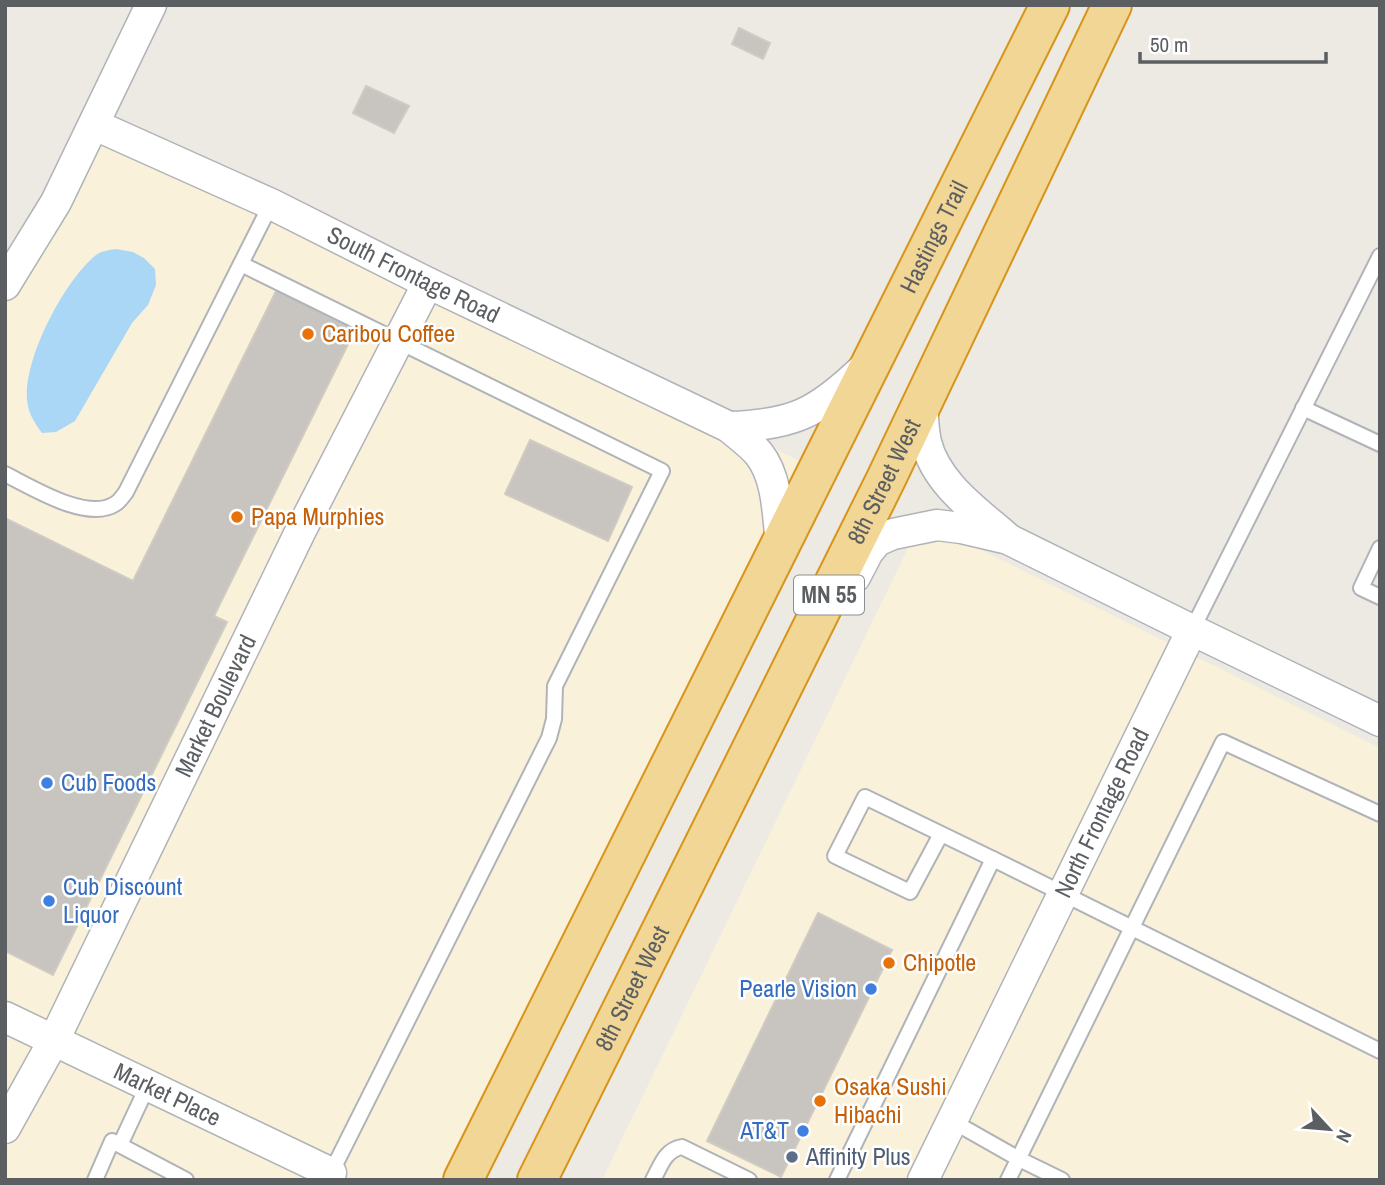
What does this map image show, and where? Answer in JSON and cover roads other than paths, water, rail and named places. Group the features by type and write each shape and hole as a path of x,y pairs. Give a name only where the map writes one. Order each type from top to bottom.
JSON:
{"highway":[{"name":"Hastings Trail","path":"781,546 1050,5"},
{"name":"8th Street West","path":"537,1180 922,403 1112,5"},
{"name":"MN 55","path":"463,1180 781,546"}],"street":[{"path":"5,285 56,202 151,5"},
{"name":"South Frontage Road","path":"95,125 271,204 428,283 729,427 760,455 769,475 777,502 781,546"},
{"name":"Market Boulevard","path":"5,1128 54,1040 300,532 428,283"},
{"name":"South Frontage Road","path":"729,427 761,426 810,411 833,398 875,358"},
{"path":"922,403 926,441 933,461 963,500 1008,539"},
{"path":"621,1012 714,859 868,552 877,541 893,534 937,525 1008,539 1380,721"},
{"name":"North Frontage Road","path":"923,1180 1192,630"},
{"name":"Market Place","path":"5,1017 148,1085 315,1172"}],"lane":[{"path":"5,474 66,505 92,509 114,505 126,492 271,204"},
{"path":"1192,630 1380,256"},
{"path":"241,264 662,471 555,686 554,719 550,738 315,1172"},
{"path":"1303,408 1380,444"},
{"path":"1380,548 1361,588 1380,597"},
{"path":"1009,1180 1223,742 1380,814"},
{"path":"941,834 910,892 835,856 866,797 993,859 1380,1051"},
{"path":"837,1180 993,859"},
{"path":"120,1145 148,1085"},
{"path":"952,1121 1062,1180"},
{"path":"95,1180 112,1141 186,1180"},
{"path":"653,1180 667,1153 673,1148 682,1147 749,1180"}],"water":[{"path":"116,249 133,252 155,269 156,285 148,305 132,323 75,421 56,432 42,433 32,417 27,399 32,363 39,342 59,301 84,267 98,254"}],"place":[{"name":"Caribou Coffee","path":"308,334"},
{"name":"Papa Murphies","path":"237,517"},
{"name":"Cub Foods","path":"47,783"},
{"name":"Cub Discount Liquor","path":"49,901"},
{"name":"Chipotle","path":"889,963"},
{"name":"Pearle Vision","path":"871,989"},
{"name":"Osaka Sushi Hibachi","path":"820,1101"},
{"name":"AT&T","path":"803,1131"},
{"name":"Affinity Plus","path":"792,1157"}]}
